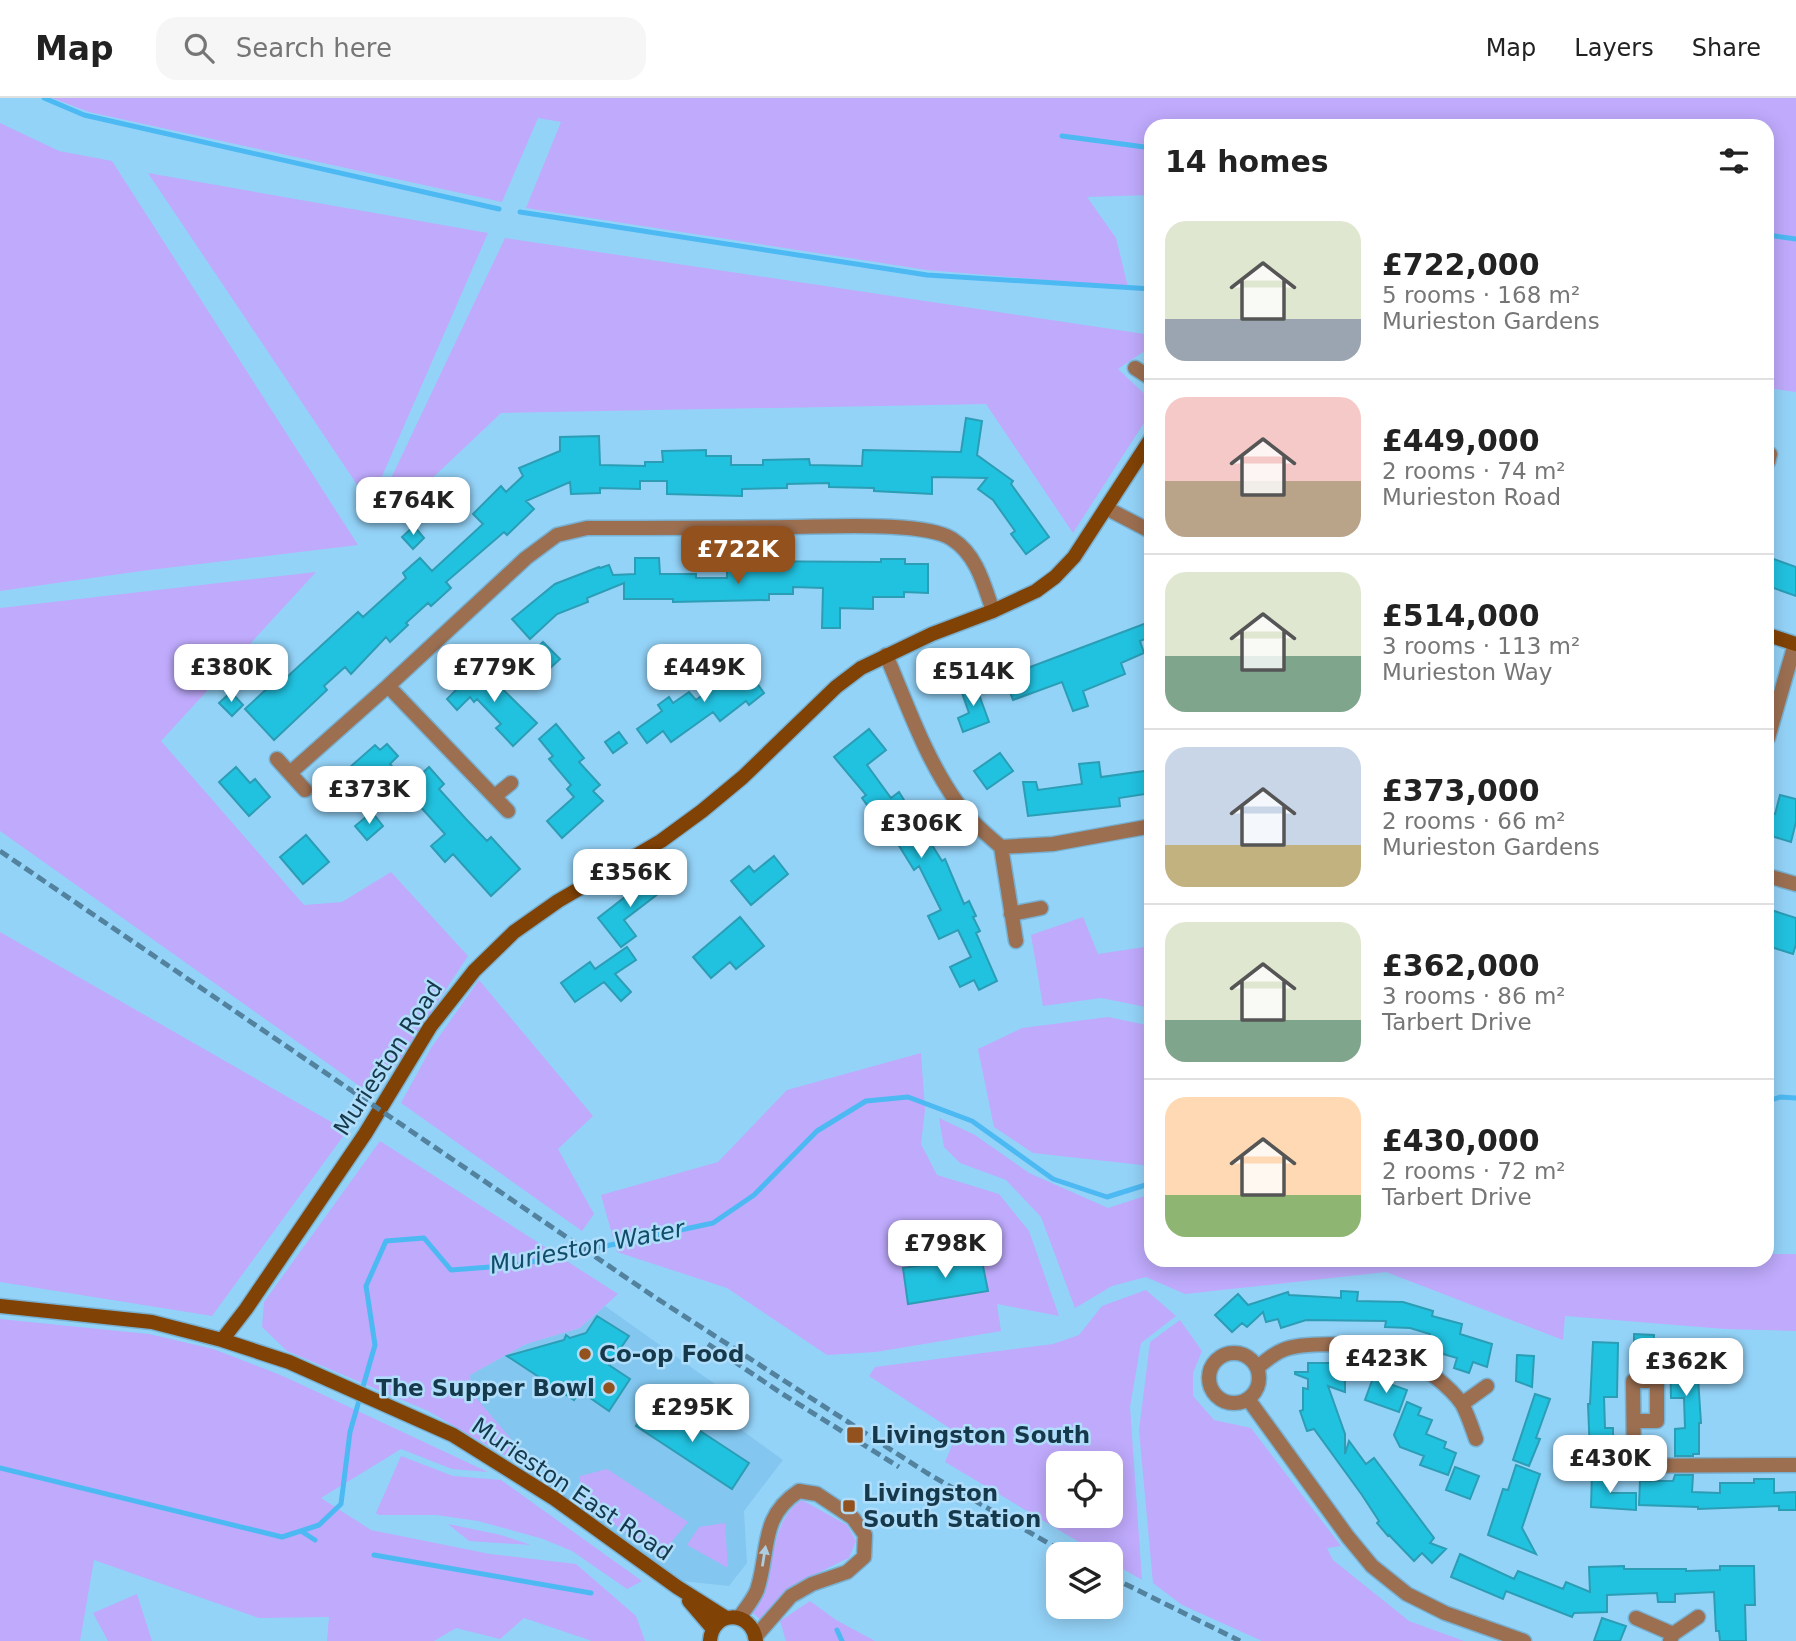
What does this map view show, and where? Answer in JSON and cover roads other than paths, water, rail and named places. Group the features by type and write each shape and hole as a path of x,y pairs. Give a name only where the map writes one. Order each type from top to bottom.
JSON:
{"street":[{"path":"1135,368 1144,374"},
{"name":"Murieston Road","path":"222,1340 365,1134 430,1027 474,971 514,932 558,901 661,841 702,811 743,777 836,687 861,668 1036,591 1055,577 1073,557 1144,449"},
{"path":"1106,508 1144,528"},
{"path":"290,773 526,558 558,535 587,528 869,527 930,530 951,538 968,552 982,577 993,611"},
{"path":"1774,637 1796,644 1774,718"},
{"path":"886,655 923,743 955,800 974,823 1001,847 1016,941"},
{"path":"388,686 508,811"},
{"path":"276,759 305,790"},
{"path":"495,796 511,783"},
{"path":"1001,847 1053,844 1144,827"},
{"path":"1774,878 1796,884"},
{"path":"1011,914 1041,908"},
{"name":"Murieston East Road","path":"0,1306 152,1321 222,1340 289,1362 423,1421 453,1436 555,1499 677,1587 732,1618 750,1625 756,1639"},
{"path":"1256,1367 1272,1355 1296,1346 1330,1344 1398,1352 1419,1366 1462,1404 1476,1439"},
{"path":"1237,1353 1246,1356 1256,1367 1258,1384 1248,1399 1231,1403 1217,1397 1209,1382 1216,1360 1237,1353"},
{"path":"1462,1404 1487,1386"},
{"path":"1248,1399 1372,1566 1408,1594 1445,1613 1524,1641"},
{"path":"1634,1421 1634,1466"},
{"path":"1598,1466 1796,1465"},
{"path":"712,1635 756,1593 772,1520 783,1501 799,1491 817,1494 853,1518 865,1535 864,1557 847,1572 812,1584 791,1595 756,1639"},
{"name":"Murieston East Road","path":"677,1587 712,1635"},
{"path":"1636,1618 1671,1637 1698,1617"}],"waterway":[{"path":"44,98 84,115 499,209"},
{"path":"1062,136 1144,147"},
{"path":"520,212 927,275 1144,289"},
{"path":"1774,236 1796,239"},
{"name":"Murieston Water","path":"0,1468 282,1537 319,1525 341,1504 350,1432 375,1345 366,1286 386,1241 424,1238 451,1270 517,1265 713,1223 754,1195 817,1131 866,1101 908,1097 972,1121 1053,1179 1107,1197 1144,1185"},
{"name":"Murieston Water","path":"1774,1099 1796,1098"},
{"path":"301,1531 315,1540"},
{"path":"374,1555 591,1593"},
{"path":"837,1630 842,1641"}],"railway":[{"path":"0,851 653,1296 927,1473 1046,1542"},
{"path":"708,1344 899,1467"},
{"path":"1123,1583 1240,1641"}],"place":[{"name":"Co-op Food","path":"585,1354"},
{"name":"The Supper Bowl","path":"609,1388"},
{"name":"Livingston South","path":"855,1435"},
{"name":"Livingston South Station","path":"849,1506"}]}
